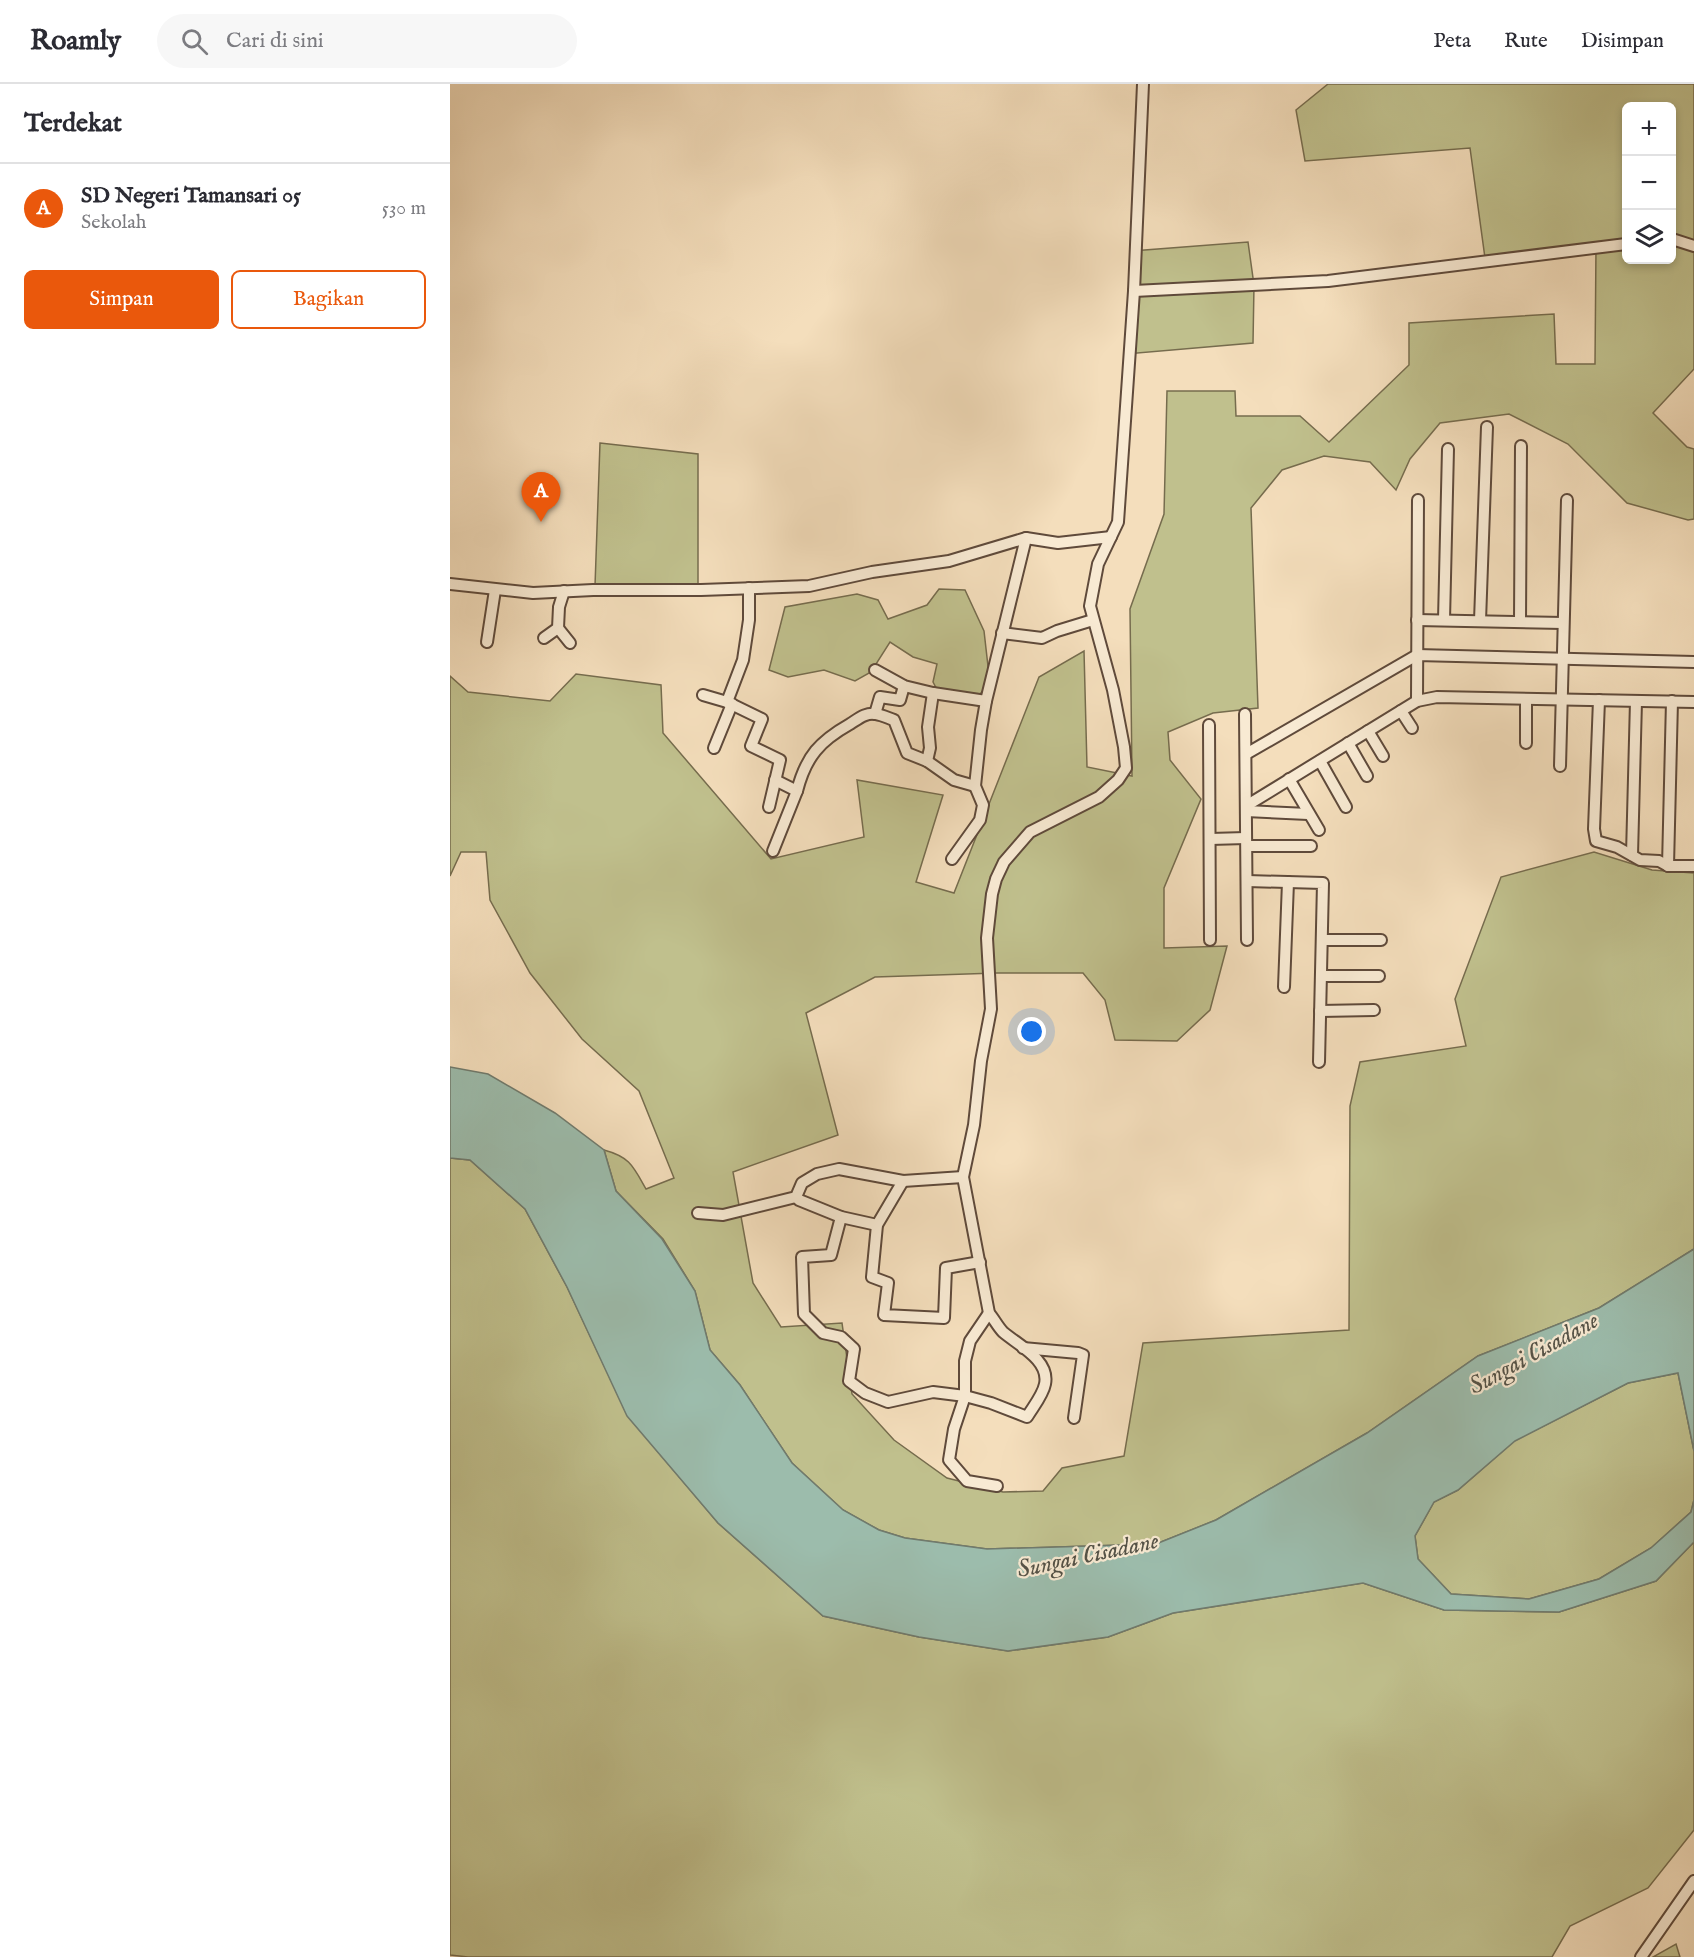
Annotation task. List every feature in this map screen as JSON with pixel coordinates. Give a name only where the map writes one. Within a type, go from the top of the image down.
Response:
[{"type":"street","points":[[841,1217],[831,1255],[802,1257],[804,1314],[823,1333],[841,1337],[854,1349],[849,1381],[865,1393],[888,1402],[933,1392],[965,1396],[1027,1417],[1045,1387],[1046,1379],[1041,1365],[1001,1330],[989,1313],[963,1177],[974,1125],[981,1061],[991,1009],[987,938],[996,879],[1004,862],[1030,832],[1099,797],[1118,780],[1126,768],[1113,690],[1090,606],[1098,564],[1118,522],[1134,291],[1143,84]]},
{"type":"street","points":[[1676,241],[1694,246]]},
{"type":"street","points":[[1134,291],[1328,281],[1622,244]]},
{"type":"street","points":[[1480,621],[1487,427]]},
{"type":"street","points":[[1520,622],[1521,446]]},
{"type":"street","points":[[1444,621],[1448,449]]},
{"type":"street","points":[[1417,701],[1418,500]]},
{"type":"street","points":[[1560,766],[1567,500]]},
{"type":"street","points":[[450,584],[533,593],[809,586],[872,572],[949,561],[1026,538],[1058,543],[1111,537]]},
{"type":"street","points":[[952,859],[980,820],[982,805],[975,786],[981,730],[1026,538]]},
{"type":"street","points":[[714,748],[743,660],[749,620],[749,588]]},
{"type":"street","points":[[487,642],[495,590]]},
{"type":"street","points":[[564,591],[559,607],[558,628],[570,643]]},
{"type":"street","points":[[1002,633],[1042,638],[1057,630],[1093,620]]},
{"type":"street","points":[[1417,620],[1563,622]]},
{"type":"street","points":[[544,639],[558,628]]},
{"type":"street","points":[[1246,754],[1417,656],[1694,662]]},
{"type":"street","points":[[875,670],[904,686],[986,701]]},
{"type":"street","points":[[875,714],[880,697],[900,700],[904,686]]},
{"type":"street","points":[[927,761],[930,748],[928,727],[933,693]]},
{"type":"street","points":[[703,694],[730,703],[762,719],[751,746],[780,760],[770,807]]},
{"type":"street","points":[[1246,808],[1288,779],[1417,701],[1437,697],[1694,702]]},
{"type":"street","points":[[1526,699],[1526,744]]},
{"type":"street","points":[[1599,700],[1594,836],[1596,841],[1617,847],[1640,860],[1659,861],[1668,866],[1694,866]]},
{"type":"street","points":[[1632,855],[1636,701]]},
{"type":"street","points":[[1668,866],[1672,701]]},
{"type":"street","points":[[1401,711],[1412,728]]},
{"type":"street","points":[[773,851],[797,791],[802,772],[816,750],[830,735],[865,715],[875,714],[894,720],[906,753],[927,761],[954,780],[975,786]]},
{"type":"street","points":[[1245,714],[1247,940]]},
{"type":"street","points":[[1209,725],[1210,940]]},
{"type":"street","points":[[1368,731],[1383,756]]},
{"type":"street","points":[[1348,743],[1367,776]]},
{"type":"street","points":[[1320,761],[1346,807]]},
{"type":"street","points":[[1288,779],[1319,830]]},
{"type":"street","points":[[775,780],[797,791]]},
{"type":"street","points":[[1246,808],[1308,814]]},
{"type":"street","points":[[1210,839],[1311,846]]},
{"type":"street","points":[[1247,881],[1323,883],[1319,1062]]},
{"type":"street","points":[[1284,987],[1288,882]]},
{"type":"street","points":[[1322,940],[1381,940]]},
{"type":"street","points":[[1321,976],[1378,975]]},
{"type":"street","points":[[1320,1011],[1374,1010]]},
{"type":"street","points":[[796,1197],[802,1183],[817,1174],[839,1169],[903,1181],[963,1177]]},
{"type":"street","points":[[903,1181],[877,1226],[872,1277],[888,1283],[884,1315],[944,1318],[946,1268],[980,1262]]},
{"type":"street","points":[[698,1213],[723,1215],[796,1197]]},
{"type":"street","points":[[796,1197],[798,1200],[841,1217],[877,1226]]},
{"type":"street","points":[[989,1313],[970,1341],[965,1361],[965,1396],[954,1429],[949,1460],[967,1480],[998,1486]]},
{"type":"street","points":[[1023,1348],[1083,1355],[1074,1418]]},
{"type":"street","points":[[1641,1957],[1660,1928],[1690,1894],[1694,1881]]},
{"type":"green space","points":[[1328,84],[1694,84],[1694,369],[1653,413],[1687,447],[1694,449],[1694,519],[1688,520],[1627,503],[1568,444],[1509,414],[1440,423],[1410,459],[1396,490],[1370,462],[1324,456],[1282,470],[1251,508],[1258,708],[1213,713],[1168,732],[1170,760],[1201,799],[1164,888],[1164,948],[1227,946],[1210,1010],[1177,1041],[1115,1040],[1105,1000],[1083,973],[997,973],[875,977],[806,1013],[838,1135],[733,1172],[753,1283],[781,1327],[842,1323],[852,1394],[894,1440],[947,1478],[1003,1492],[1043,1491],[1062,1468],[1124,1456],[1143,1343],[1349,1330],[1350,1106],[1360,1062],[1466,1046],[1455,999],[1501,877],[1594,852],[1652,870],[1694,873],[1694,1249],[1599,1308],[1478,1356],[1367,1433],[1216,1520],[1156,1544],[987,1549],[905,1538],[879,1530],[843,1510],[792,1463],[740,1385],[710,1350],[695,1291],[663,1239],[616,1191],[604,1150],[625,1159],[638,1174],[646,1189],[674,1178],[639,1091],[582,1039],[530,973],[490,900],[486,852],[461,852],[450,876],[450,676],[468,692],[550,701],[576,674],[661,685],[663,733],[771,859],[864,837],[857,780],[943,795],[916,882],[954,893],[1039,677],[1084,651],[1087,767],[1132,776],[1130,609],[1164,514],[1167,391],[1235,391],[1236,416],[1300,416],[1329,442],[1409,365],[1409,323],[1554,314],[1556,364],[1595,364],[1596,247],[1485,258],[1470,148],[1305,161],[1296,110]]},
{"type":"green space","points":[[1248,242],[1254,285],[1253,343],[1126,354],[1132,251]]},
{"type":"green space","points":[[600,443],[698,454],[698,591],[595,586]]},
{"type":"green space","points":[[939,589],[965,590],[984,631],[990,684],[973,701],[941,697],[933,682],[937,664],[913,657],[890,642],[871,672],[855,681],[824,670],[788,677],[769,670],[785,607],[857,594],[878,600],[888,619],[927,605]]},
{"type":"green space","points":[[450,1158],[470,1160],[525,1209],[567,1287],[628,1416],[718,1523],[823,1616],[919,1637],[1008,1651],[1108,1637],[1173,1613],[1363,1583],[1444,1610],[1559,1612],[1656,1581],[1694,1542],[1694,1830],[1648,1888],[1570,1926],[1552,1957],[468,1957],[450,1955]]},
{"type":"green space","points":[[1678,1373],[1694,1451],[1694,1500],[1691,1512],[1651,1548],[1599,1579],[1529,1599],[1451,1594],[1418,1559],[1415,1536],[1434,1502],[1458,1490],[1514,1441],[1628,1383]]},
{"type":"green space","points":[[1676,1944],[1680,1957],[1653,1957]]},
{"type":"water","name":"Sungai Cisadane","points":[[450,1067],[488,1074],[555,1113],[604,1150],[616,1191],[662,1239],[695,1291],[710,1350],[740,1385],[792,1463],[843,1510],[879,1530],[905,1538],[987,1549],[1156,1544],[1216,1520],[1367,1433],[1478,1356],[1599,1308],[1694,1249],[1694,1451],[1678,1373],[1628,1383],[1515,1441],[1458,1490],[1434,1502],[1415,1536],[1418,1559],[1451,1594],[1529,1599],[1599,1579],[1651,1548],[1691,1512],[1694,1500],[1694,1542],[1656,1581],[1559,1612],[1444,1610],[1363,1583],[1173,1613],[1108,1637],[1008,1651],[919,1637],[823,1616],[718,1523],[627,1416],[567,1287],[525,1209],[470,1160],[450,1158]]},
{"type":"place","name":"SD Negeri Tamansari 05","points":[[541,522]]}]
